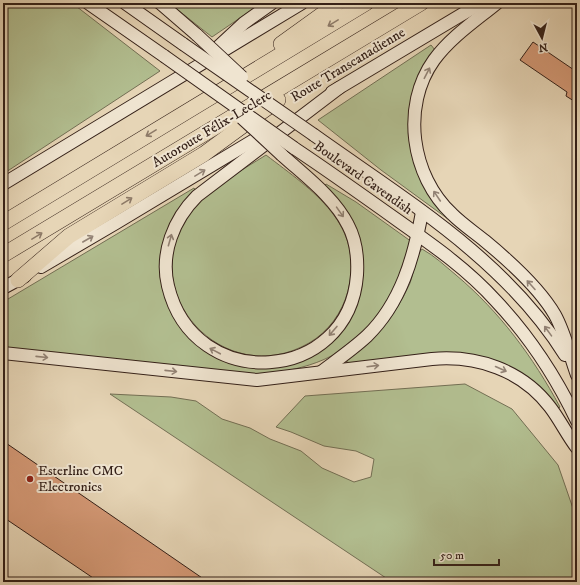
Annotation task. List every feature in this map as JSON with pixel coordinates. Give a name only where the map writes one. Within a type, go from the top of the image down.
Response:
[{"type":"highway","points":[[184,113],[338,3]]},
{"type":"highway","name":"Autoroute Félix-Leclerc","points":[[3,223],[366,3]]},
{"type":"highway","name":"Autoroute Félix-Leclerc","points":[[3,255],[421,3]]},
{"type":"highway","points":[[18,280],[70,236],[204,154],[356,42]]},
{"type":"main road","name":"Boulevard Cavendish","points":[[88,3],[418,234],[463,270],[507,312],[544,362],[577,421]]},
{"type":"main road","name":"Boulevard Cavendish","points":[[125,3],[314,135],[468,246],[512,288],[545,326],[577,375]]},
{"type":"main road","points":[[160,3],[197,35],[272,106]]},
{"type":"main road","points":[[199,65],[244,23],[272,3]]},
{"type":"main road","points":[[3,184],[302,3]]},
{"type":"main road","name":"Route Transcanadienne","points":[[3,288],[123,220],[481,3]]},
{"type":"main road","points":[[496,3],[446,45],[425,75],[414,116],[417,154],[429,185],[442,204],[457,220],[503,256],[536,291],[555,316],[577,375]]},
{"type":"main road","points":[[204,84],[282,155],[328,198],[343,215],[352,234],[355,246],[357,259],[357,282],[354,294],[345,315],[330,335],[311,350],[290,360],[268,363],[246,362],[226,357],[206,346],[189,330],[176,312],[169,294],[166,258],[172,233],[183,212],[197,196],[339,88]]},
{"type":"main road","points":[[320,372],[364,339],[386,313],[397,295],[418,234],[422,212]]},
{"type":"main road","points":[[3,353],[257,380],[440,358],[464,359],[490,365],[515,376],[540,395],[555,414],[577,448]]},
{"type":"green space","points":[[3,3],[72,3],[160,71],[3,174],[3,92],[5,58]]},
{"type":"green space","points":[[169,3],[262,3],[212,37]]},
{"type":"green space","points":[[431,45],[435,50],[409,122],[448,219],[381,170],[318,120]]},
{"type":"green space","points":[[266,155],[301,182],[331,211],[342,228],[349,247],[351,267],[348,291],[342,307],[328,328],[309,343],[277,355],[246,354],[219,344],[196,326],[180,302],[172,274],[175,243],[190,213],[197,204],[215,188]]},
{"type":"green space","points":[[326,184],[356,202],[412,242],[390,299],[365,331],[352,343],[338,352],[309,365],[276,373],[258,375],[3,348],[3,302],[194,188],[196,191],[178,211],[165,295],[176,320],[187,334],[208,352],[232,363],[249,367],[267,367],[297,362],[351,316],[360,292],[362,265],[324,186]]},
{"type":"green space","points":[[422,249],[440,261],[472,289],[501,320],[539,370],[560,407],[558,409],[489,359],[347,364],[347,360],[367,344],[384,326],[398,306],[410,283],[416,260]]},
{"type":"green space","points":[[465,384],[512,409],[558,465],[577,520],[577,582],[392,582],[110,394],[171,397],[196,401],[222,419],[250,428],[270,439],[301,451],[322,468],[354,482],[371,477],[374,459],[356,451],[324,446],[276,427],[305,396]]},
{"type":"building","points":[[533,42],[577,72],[577,103],[566,96],[567,92],[520,60]]},
{"type":"building","name":"Esterline CMC Electronics","points":[[3,441],[208,582],[99,582],[3,517]]},
{"type":"place","name":"Esterline CMC Electronics","points":[[30,479]]}]
